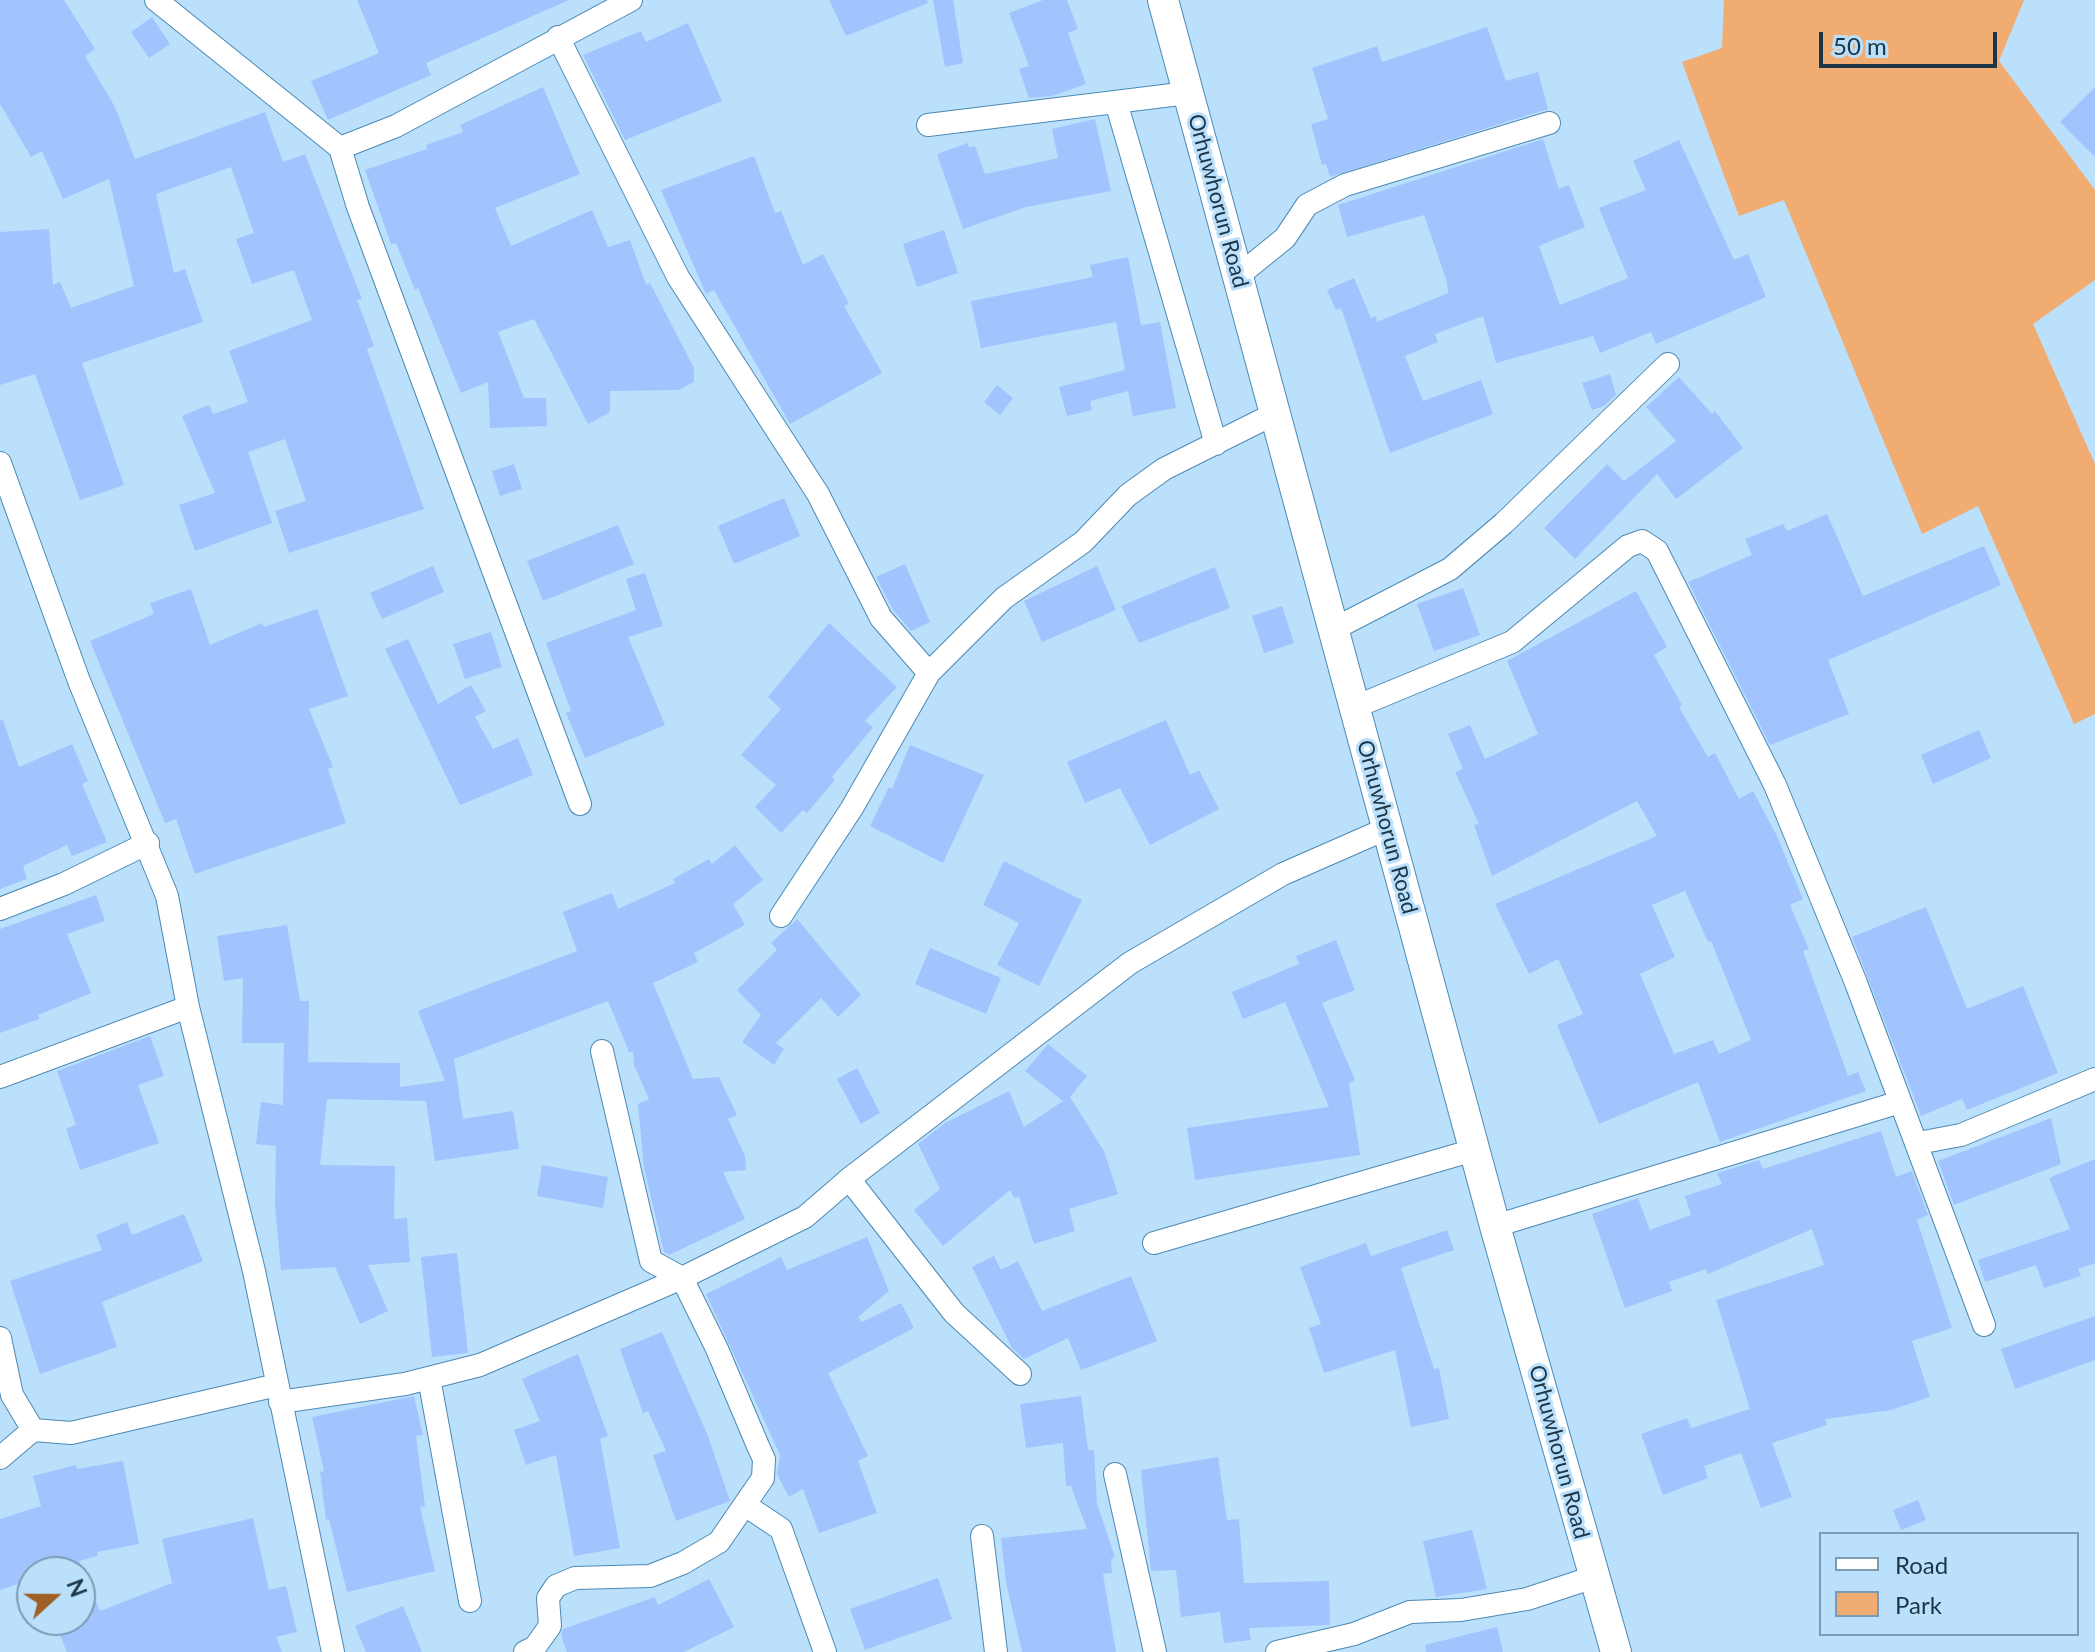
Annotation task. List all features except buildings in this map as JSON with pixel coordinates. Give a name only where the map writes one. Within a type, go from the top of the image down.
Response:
[{"type":"street","points":[[156,0],[340,148],[358,207],[580,804]]},
{"type":"street","points":[[340,148],[396,126],[631,0]]},
{"type":"street","name":"Orhuwhorun Road","points":[[1163,0],[1474,1150],[1616,1652]]},
{"type":"street","points":[[558,37],[678,277],[818,494],[881,618],[929,673]]},
{"type":"street","points":[[928,125],[1188,93]]},
{"type":"street","points":[[1116,102],[1216,444]]},
{"type":"street","points":[[1238,276],[1285,238],[1307,205],[1345,185],[1549,123]]},
{"type":"street","points":[[1334,629],[1450,569],[1504,523],[1668,364]]},
{"type":"street","points":[[781,916],[852,808],[929,673],[1004,598],[1083,542],[1128,495],[1164,469],[1276,413]]},
{"type":"street","points":[[0,463],[79,681],[148,843],[167,896],[188,1007],[254,1271],[333,1652]]},
{"type":"street","points":[[1355,707],[1512,642],[1628,546],[1642,541],[1657,551],[1775,785],[1918,1143],[1984,1325]]},
{"type":"street","points":[[0,1458],[33,1430],[71,1433],[278,1394],[429,1378],[480,1365],[682,1278],[805,1217],[849,1179],[1130,963],[1283,874],[1388,828]]},
{"type":"street","points":[[0,909],[64,884],[148,843]]},
{"type":"street","points":[[0,1077],[188,1007]]},
{"type":"street","points":[[525,1652],[535,1647],[550,1626],[548,1598],[556,1586],[575,1578],[650,1576],[683,1563],[719,1542],[763,1478],[764,1459],[717,1349],[682,1278],[651,1261],[602,1051]]},
{"type":"street","points":[[1918,1143],[1961,1135],[2095,1079]]},
{"type":"street","points":[[1495,1226],[1900,1102]]},
{"type":"street","points":[[1154,1243],[1474,1150]]},
{"type":"street","points":[[849,1179],[954,1313],[1020,1374]]},
{"type":"street","points":[[0,1338],[12,1395],[33,1430]]},
{"type":"street","points":[[429,1378],[470,1601]]},
{"type":"street","points":[[1115,1474],[1155,1652]]},
{"type":"street","points":[[745,1505],[781,1529],[825,1652]]},
{"type":"street","points":[[982,1536],[996,1652]]},
{"type":"street","points":[[1277,1652],[1354,1634],[1410,1612],[1461,1610],[1527,1599],[1594,1577]]},
{"type":"green space","points":[[1724,0],[2024,0],[1999,61],[2095,190],[2095,280],[2033,324],[2095,464],[2095,714],[2074,724],[1978,506],[1922,534],[1784,200],[1739,216],[1682,62],[1722,48]]}]
